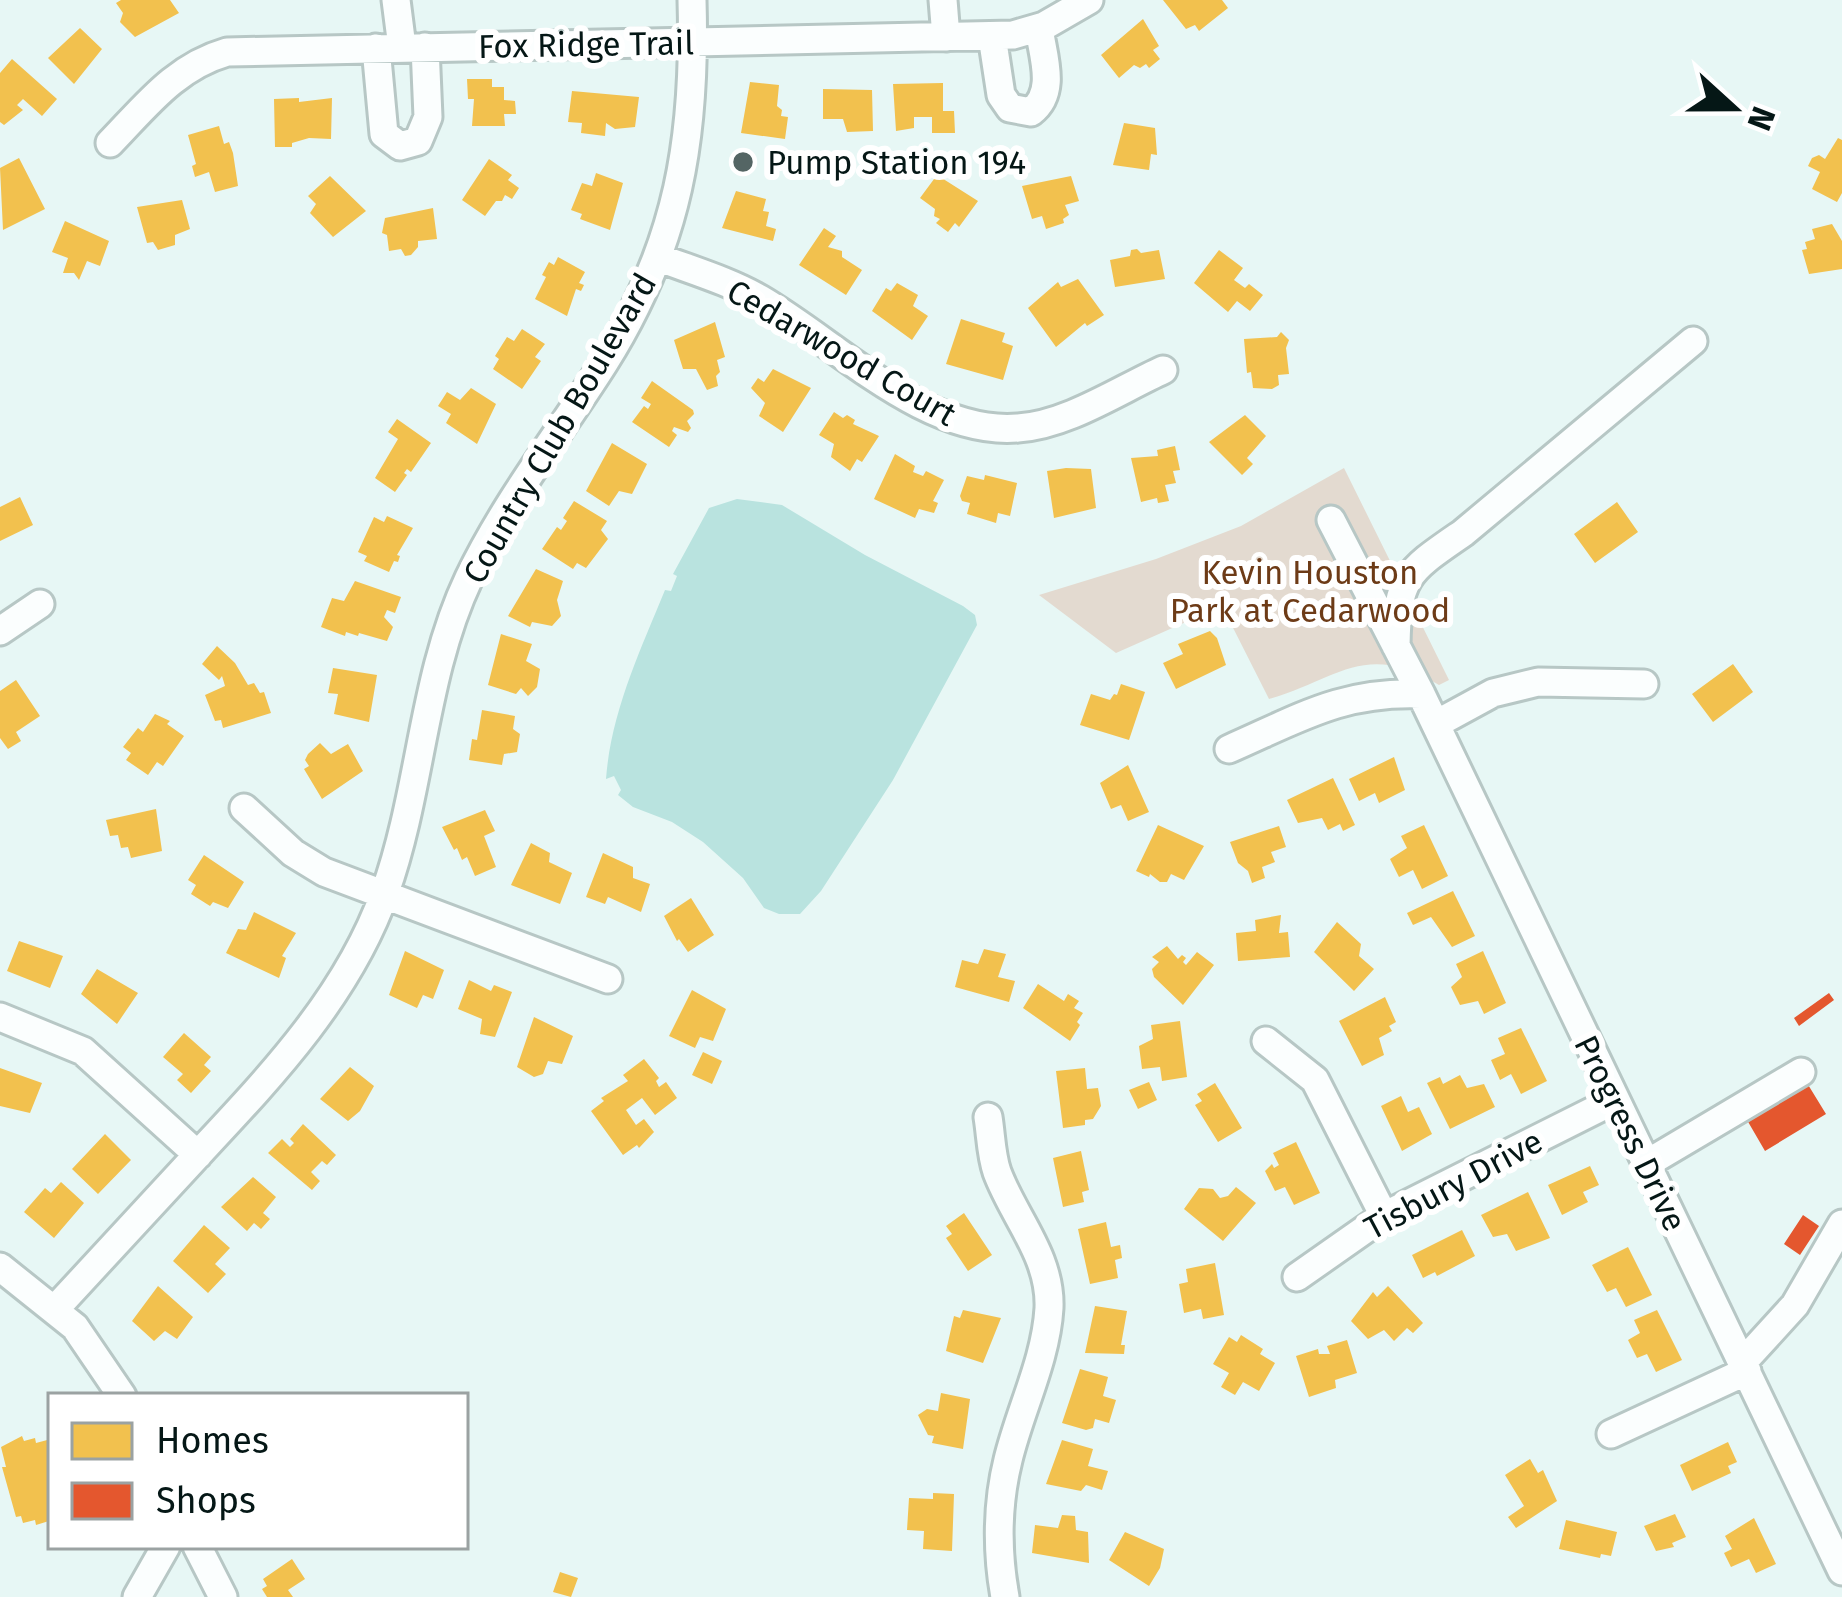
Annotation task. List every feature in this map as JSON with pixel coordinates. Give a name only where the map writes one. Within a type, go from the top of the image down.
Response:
[{"type":"street","points":[[396,0],[401,47]]},
{"type":"street","name":"Country Club Boulevard","points":[[56,1308],[272,1075],[346,970],[384,894],[435,673],[467,581],[510,505],[613,347],[657,257],[674,208],[691,128],[692,0]]},
{"type":"street","points":[[943,0],[946,38]]},
{"type":"street","name":"Fox Ridge Trail","points":[[110,143],[178,73],[201,59],[227,52],[946,38],[1039,28],[1089,0]]},
{"type":"street","points":[[992,35],[1001,95],[1010,107],[1030,112],[1047,90],[1039,28]]},
{"type":"street","name":"Cedarwood Court","points":[[657,257],[756,296],[930,410],[966,424],[994,429],[1041,424],[1163,370]]},
{"type":"street","points":[[1396,650],[1396,604],[1406,578],[1694,341]]},
{"type":"street","name":"Progress Drive","points":[[1331,520],[1436,724],[1842,1571]]},
{"type":"street","points":[[0,631],[40,604]]},
{"type":"street","points":[[1436,724],[1493,693],[1538,682],[1644,684]]},
{"type":"street","points":[[1229,749],[1346,698],[1383,692],[1421,694]]},
{"type":"street","points":[[244,808],[307,863],[608,979]]},
{"type":"street","points":[[0,1017],[83,1051],[198,1155]]},
{"type":"street","points":[[1266,1041],[1315,1080],[1384,1216]]},
{"type":"street","points":[[1646,1164],[1801,1072]]},
{"type":"street","name":"Tisbury Drive","points":[[1297,1277],[1384,1216],[1615,1100]]},
{"type":"street","points":[[988,1118],[997,1171],[1029,1232],[1047,1282],[1048,1309],[1028,1399],[1007,1461],[1000,1515],[1005,1597]]},
{"type":"street","points":[[1611,1434],[1745,1367],[1795,1305],[1842,1224]]},
{"type":"street","points":[[0,1267],[56,1308],[88,1342],[120,1393]]},
{"type":"street","points":[[137,1597],[164,1549]]},
{"type":"street","points":[[198,1549],[224,1597]]},
{"type":"green space","name":"Kevin Houston Park at Cedarwood","points":[[1344,468],[1449,680],[1439,685],[1391,665],[1371,664],[1269,699],[1222,606],[1116,653],[1039,595],[1156,559],[1241,526]]},
{"type":"water","points":[[737,499],[782,505],[963,606],[975,615],[977,625],[893,780],[821,891],[800,914],[764,908],[743,878],[703,842],[672,822],[633,807],[618,795],[621,790],[614,776],[606,779],[620,706],[665,590],[671,591],[677,576],[673,574],[709,508]]},
{"type":"building: Homes","points":[[170,0],[179,13],[135,37],[120,22],[123,13],[116,3]]},
{"type":"building: Homes","points":[[1163,0],[1222,0],[1228,8],[1199,31],[1195,25],[1186,29]]},
{"type":"building: Homes","points":[[1143,19],[1159,46],[1153,50],[1160,59],[1149,68],[1134,65],[1119,78],[1101,55]]},
{"type":"building: Homes","points":[[80,28],[102,49],[74,84],[48,58]]},
{"type":"building: Homes","points":[[12,59],[57,99],[42,116],[23,99],[17,105],[23,110],[4,125],[0,122],[0,73]]},
{"type":"building: Homes","points":[[467,79],[492,79],[492,87],[504,87],[504,100],[515,101],[516,114],[504,114],[505,126],[472,126],[474,99],[468,99]]},
{"type":"building: Homes","points":[[750,82],[779,85],[777,106],[781,116],[788,117],[785,139],[741,133]]},
{"type":"building: Homes","points":[[943,83],[943,111],[954,111],[955,133],[932,133],[932,117],[914,117],[914,128],[896,131],[893,84]]},
{"type":"building: Homes","points":[[823,89],[872,90],[873,131],[847,132],[843,119],[823,119]]},
{"type":"building: Homes","points":[[572,91],[639,97],[635,127],[615,129],[606,123],[605,136],[581,133],[582,123],[568,122]]},
{"type":"building: Homes","points":[[299,98],[299,102],[332,98],[331,139],[309,138],[292,147],[275,147],[274,99]]},
{"type":"building: Homes","points":[[1124,123],[1155,128],[1157,155],[1151,154],[1149,170],[1113,165]]},
{"type":"building: Homes","points":[[219,126],[224,144],[229,142],[233,153],[238,186],[215,192],[209,172],[195,177],[188,135]]},
{"type":"building: Homes","points":[[1838,138],[1842,140],[1842,193],[1837,202],[1812,189],[1820,172],[1808,166],[1819,155],[1825,159]]},
{"type":"building: Homes","points":[[19,158],[45,209],[3,230],[0,168]]},
{"type":"building: Homes","points":[[489,159],[512,175],[508,180],[519,188],[512,199],[505,195],[496,201],[485,216],[462,200]]},
{"type":"building: Homes","points":[[596,173],[623,183],[610,230],[580,219],[582,214],[571,210],[582,183],[592,186]]},
{"type":"building: Homes","points":[[937,175],[978,201],[959,227],[955,223],[948,232],[936,223],[940,219],[934,216],[935,209],[920,198]]},
{"type":"building: Homes","points":[[330,176],[366,211],[333,237],[310,213],[316,204],[308,196]]},
{"type":"building: Homes","points":[[1071,176],[1079,201],[1065,205],[1069,215],[1064,223],[1046,229],[1042,216],[1032,219],[1022,186]]},
{"type":"building: Homes","points":[[736,191],[766,199],[766,226],[776,229],[773,241],[722,228]]},
{"type":"building: Homes","points":[[182,200],[190,229],[175,235],[175,245],[158,250],[153,242],[147,243],[137,207]]},
{"type":"building: Homes","points":[[433,208],[437,239],[418,241],[411,255],[405,256],[401,249],[389,251],[387,235],[382,233],[385,218]]},
{"type":"building: Homes","points":[[65,221],[109,241],[100,266],[87,261],[79,280],[74,273],[63,273],[68,258],[52,252]]},
{"type":"building: Homes","points":[[1832,224],[1842,241],[1842,269],[1809,274],[1802,250],[1807,249],[1805,242],[1815,239],[1812,229]]},
{"type":"building: Homes","points":[[824,228],[836,236],[828,247],[842,251],[842,257],[862,270],[846,295],[799,265]]},
{"type":"building: Homes","points":[[1137,249],[1141,253],[1159,250],[1165,279],[1115,287],[1110,260],[1130,256]]},
{"type":"building: Homes","points":[[1219,250],[1243,268],[1234,280],[1263,295],[1250,311],[1237,301],[1228,312],[1194,283]]},
{"type":"building: Homes","points":[[558,257],[585,272],[579,283],[584,285],[581,291],[576,289],[567,316],[535,299],[549,262],[554,265]]},
{"type":"building: Homes","points":[[1078,279],[1104,315],[1085,323],[1056,347],[1028,308],[1058,282],[1061,287]]},
{"type":"building: Homes","points":[[897,283],[918,295],[913,306],[928,316],[912,340],[872,311],[886,288],[891,291]]},
{"type":"building: Homes","points":[[961,319],[1005,333],[1002,342],[1013,346],[1003,380],[946,364]]},
{"type":"building: Homes","points":[[715,322],[725,357],[717,360],[718,386],[707,390],[696,369],[683,369],[674,340]]},
{"type":"building: Homes","points":[[522,329],[545,344],[535,357],[541,361],[522,389],[493,369],[507,337],[514,341]]},
{"type":"building: Homes","points":[[1281,332],[1289,340],[1289,374],[1278,375],[1279,385],[1272,389],[1253,388],[1244,339],[1277,337]]},
{"type":"building: Homes","points":[[773,369],[811,388],[783,432],[759,416],[765,403],[751,388],[758,378],[764,382]]},
{"type":"building: Homes","points":[[652,381],[693,410],[687,421],[691,428],[688,432],[674,427],[677,435],[669,447],[632,422],[651,404],[641,398]]},
{"type":"building: Homes","points":[[471,388],[496,404],[477,444],[446,423],[451,414],[438,406],[447,392],[460,400]]},
{"type":"building: Homes","points":[[834,412],[879,436],[850,471],[831,457],[834,444],[819,435]]},
{"type":"building: Homes","points":[[1245,415],[1266,436],[1247,458],[1253,464],[1242,475],[1209,442]]},
{"type":"building: Homes","points":[[397,419],[431,443],[411,472],[404,473],[395,492],[375,478],[398,439],[388,432]]},
{"type":"building: Homes","points":[[612,443],[647,464],[632,494],[619,491],[609,506],[586,491]]},
{"type":"building: Homes","points":[[1175,446],[1180,470],[1173,471],[1176,483],[1165,485],[1169,501],[1141,502],[1131,458],[1158,456],[1157,450]]},
{"type":"building: Homes","points":[[895,454],[915,466],[913,472],[923,476],[926,471],[944,480],[933,501],[938,503],[934,513],[919,509],[915,518],[874,499]]},
{"type":"building: Homes","points":[[1091,469],[1096,508],[1054,518],[1047,471]]},
{"type":"building: Homes","points":[[985,475],[1017,483],[1010,516],[998,513],[996,523],[967,514],[970,503],[960,496],[967,476],[984,480]]},
{"type":"building: Homes","points":[[20,497],[33,525],[0,541],[0,507]]},
{"type":"building: Homes","points":[[574,501],[607,521],[601,530],[608,539],[586,568],[577,563],[573,569],[542,549],[567,521],[563,518]]},
{"type":"building: Homes","points":[[1617,502],[1638,532],[1595,563],[1574,534]]},
{"type":"building: Homes","points":[[387,516],[413,528],[389,572],[364,561],[367,556],[358,552],[374,517],[384,522]]},
{"type":"building: Homes","points":[[536,569],[563,581],[557,600],[561,616],[552,626],[532,622],[530,627],[508,616]]},
{"type":"building: Homes","points":[[355,581],[401,597],[395,613],[387,610],[384,617],[393,627],[387,641],[359,633],[346,632],[345,636],[321,627],[332,598],[344,601]]},
{"type":"building: Homes","points":[[1210,631],[1226,665],[1176,689],[1163,663],[1183,654],[1178,644]]},
{"type":"building: Homes","points":[[501,634],[532,644],[526,661],[540,669],[537,687],[528,696],[521,688],[516,694],[488,685]]},
{"type":"building: Homes","points":[[217,646],[248,685],[254,683],[264,692],[271,713],[223,728],[221,720],[215,721],[205,695],[225,686],[222,676],[219,680],[202,664]]},
{"type":"building: Homes","points":[[1733,664],[1753,692],[1713,722],[1692,694]]},
{"type":"building: Homes","points":[[333,668],[377,675],[369,722],[334,714],[338,694],[328,693]]},
{"type":"building: Homes","points":[[16,680],[40,716],[16,732],[21,741],[8,749],[0,738],[0,691]]},
{"type":"building: Homes","points":[[1121,684],[1145,692],[1129,740],[1080,725],[1091,694],[1110,700]]},
{"type":"building: Homes","points":[[482,710],[515,716],[513,729],[520,734],[517,752],[504,754],[502,765],[469,760]]},
{"type":"building: Homes","points":[[155,714],[184,736],[163,766],[157,762],[148,775],[126,760],[131,753],[123,747],[138,728],[143,732]]},
{"type":"building: Homes","points":[[320,743],[331,754],[348,744],[363,771],[322,799],[304,769],[309,766],[308,754]]},
{"type":"building: Homes","points":[[1394,757],[1405,790],[1379,803],[1375,793],[1359,801],[1349,779]]},
{"type":"building: Homes","points":[[1128,765],[1149,812],[1128,821],[1121,805],[1111,809],[1100,783]]},
{"type":"building: Homes","points":[[1333,778],[1355,825],[1343,831],[1340,824],[1328,830],[1322,818],[1298,823],[1287,800]]},
{"type":"building: Homes","points":[[156,809],[162,851],[131,858],[128,847],[121,848],[118,835],[110,836],[106,820]]},
{"type":"building: Homes","points":[[485,810],[495,831],[484,836],[496,867],[475,876],[467,857],[462,860],[442,827]]},
{"type":"building: Homes","points":[[1158,825],[1204,846],[1184,880],[1171,874],[1167,882],[1160,882],[1136,871]]},
{"type":"building: Homes","points":[[1424,825],[1448,876],[1422,889],[1413,870],[1399,877],[1390,859],[1407,848],[1401,836]]},
{"type":"building: Homes","points":[[1279,826],[1286,847],[1271,852],[1275,862],[1262,867],[1265,878],[1252,883],[1230,842]]},
{"type":"building: Homes","points":[[531,843],[550,853],[549,862],[572,873],[560,904],[511,885]]},
{"type":"building: Homes","points":[[603,853],[633,867],[633,878],[650,884],[641,912],[608,897],[605,904],[586,897]]},
{"type":"building: Homes","points":[[204,855],[244,882],[228,908],[213,902],[210,906],[191,894],[196,885],[188,880]]},
{"type":"building: Homes","points":[[1453,891],[1475,936],[1452,947],[1431,917],[1413,925],[1407,913]]},
{"type":"building: Homes","points":[[691,898],[714,935],[688,952],[664,916]]},
{"type":"building: Homes","points":[[254,912],[296,933],[282,956],[286,958],[279,978],[226,953],[238,929],[246,930]]},
{"type":"building: Homes","points":[[1281,915],[1279,933],[1288,932],[1290,957],[1238,961],[1236,933],[1256,931],[1255,920]]},
{"type":"building: Homes","points":[[1337,922],[1361,944],[1359,956],[1374,969],[1354,991],[1314,952]]},
{"type":"building: Homes","points":[[19,941],[63,956],[50,988],[7,971]]},
{"type":"building: Homes","points":[[1167,946],[1178,959],[1186,958],[1186,965],[1197,952],[1214,965],[1183,1005],[1154,977],[1152,969],[1159,962],[1152,957]]},
{"type":"building: Homes","points":[[984,949],[1006,954],[998,977],[1015,981],[1009,1002],[955,987],[962,960],[978,964]]},
{"type":"building: Homes","points":[[405,951],[444,970],[433,999],[423,995],[417,1008],[389,995]]},
{"type":"building: Homes","points":[[1483,951],[1506,1003],[1484,1014],[1478,1001],[1460,1005],[1451,987],[1462,977],[1456,964]]},
{"type":"building: Homes","points":[[97,969],[138,993],[117,1024],[81,994]]},
{"type":"building: Homes","points":[[469,980],[491,991],[494,985],[512,992],[495,1037],[480,1034],[482,1019],[458,1009]]},
{"type":"building: Homes","points":[[1038,984],[1064,1001],[1068,994],[1079,1001],[1074,1008],[1083,1013],[1070,1041],[1023,1008]]},
{"type":"building: Homes","points":[[692,990],[726,1009],[713,1041],[700,1037],[695,1048],[669,1036]]},
{"type":"building: Homes","points":[[1385,997],[1396,1022],[1389,1026],[1392,1031],[1379,1038],[1384,1055],[1362,1066],[1339,1021]]},
{"type":"building: Homes","points":[[534,1017],[573,1036],[562,1064],[548,1061],[543,1074],[534,1077],[517,1067]]},
{"type":"building: Homes","points":[[1180,1021],[1187,1077],[1162,1081],[1160,1067],[1142,1069],[1139,1046],[1153,1039],[1151,1025]]},
{"type":"building: Homes","points":[[1521,1028],[1547,1081],[1521,1094],[1511,1074],[1500,1080],[1491,1060],[1505,1054],[1498,1038]]},
{"type":"building: Homes","points":[[184,1033],[211,1057],[204,1065],[211,1071],[191,1093],[177,1080],[183,1074],[163,1057]]},
{"type":"building: Homes","points":[[703,1052],[722,1061],[712,1084],[692,1075]]},
{"type":"building: Homes","points":[[644,1059],[659,1078],[659,1087],[666,1082],[677,1098],[655,1115],[642,1098],[626,1110],[636,1125],[644,1119],[654,1132],[639,1148],[623,1155],[591,1111],[604,1101],[601,1098],[628,1081],[623,1075]]},
{"type":"building: Homes","points":[[350,1067],[374,1086],[360,1111],[348,1121],[320,1099]]},
{"type":"building: Homes","points":[[0,1068],[42,1083],[30,1113],[0,1106]]},
{"type":"building: Homes","points":[[1085,1068],[1087,1089],[1098,1088],[1101,1106],[1085,1125],[1063,1128],[1056,1071]]},
{"type":"building: Homes","points":[[1460,1075],[1467,1088],[1484,1084],[1495,1107],[1450,1129],[1427,1083],[1440,1077],[1443,1084]]},
{"type":"building: Homes","points":[[1149,1082],[1157,1100],[1138,1109],[1129,1090]]},
{"type":"building: Homes","points":[[1215,1083],[1242,1128],[1218,1142],[1195,1105],[1202,1101],[1197,1094]]},
{"type":"building: Homes","points":[[1401,1096],[1408,1112],[1419,1107],[1432,1134],[1402,1151],[1381,1106]]},
{"type":"building: Homes","points":[[303,1124],[336,1155],[311,1172],[320,1181],[312,1190],[268,1153],[282,1139],[290,1147],[294,1143],[290,1139]]},
{"type":"building: Homes","points":[[105,1134],[131,1160],[98,1194],[72,1169]]},
{"type":"building: Homes","points":[[1296,1142],[1320,1193],[1294,1205],[1285,1187],[1275,1191],[1265,1171],[1272,1164],[1274,1168],[1279,1165],[1273,1153]]},
{"type":"building: Homes","points":[[1081,1151],[1089,1190],[1082,1192],[1084,1202],[1063,1207],[1053,1158]]},
{"type":"building: Homes","points":[[1590,1166],[1599,1185],[1583,1192],[1588,1202],[1562,1215],[1548,1185]]},
{"type":"building: Homes","points":[[253,1177],[276,1197],[263,1213],[270,1219],[261,1229],[254,1223],[247,1231],[221,1207]]},
{"type":"building: Homes","points":[[61,1182],[84,1203],[54,1238],[24,1212],[45,1188],[51,1193]]},
{"type":"building: Homes","points":[[1236,1187],[1256,1203],[1223,1241],[1184,1209],[1199,1188],[1213,1189],[1220,1198]]},
{"type":"building: Homes","points":[[1528,1192],[1550,1238],[1516,1251],[1507,1234],[1493,1237],[1481,1215]]},
{"type":"building: Homes","points":[[964,1213],[992,1255],[968,1271],[946,1238],[952,1234],[946,1226]]},
{"type":"building: Homes","points":[[1106,1222],[1111,1247],[1120,1245],[1122,1258],[1115,1260],[1118,1278],[1090,1284],[1078,1229]]},
{"type":"building: Homes","points":[[204,1225],[230,1248],[215,1264],[226,1274],[208,1293],[173,1261]]},
{"type":"building: Homes","points":[[1462,1230],[1475,1256],[1437,1276],[1435,1272],[1423,1278],[1412,1255]]},
{"type":"building: Homes","points":[[1628,1247],[1652,1295],[1626,1307],[1616,1288],[1607,1292],[1592,1265]]},
{"type":"building: Homes","points":[[1215,1263],[1224,1315],[1203,1319],[1201,1309],[1184,1313],[1179,1284],[1188,1282],[1186,1269]]},
{"type":"building: Homes","points":[[158,1286],[193,1317],[177,1339],[165,1331],[154,1341],[132,1321]]},
{"type":"building: Homes","points":[[1388,1286],[1423,1323],[1413,1333],[1407,1328],[1394,1341],[1384,1330],[1368,1339],[1351,1321],[1373,1292],[1377,1297]]},
{"type":"building: Homes","points":[[1095,1306],[1127,1311],[1121,1345],[1125,1345],[1124,1354],[1085,1353]]},
{"type":"building: Homes","points":[[963,1310],[1001,1318],[983,1363],[946,1351],[954,1316],[960,1318]]},
{"type":"building: Homes","points":[[1657,1310],[1682,1360],[1656,1372],[1647,1354],[1637,1358],[1628,1340],[1640,1333],[1634,1320]]},
{"type":"building: Homes","points":[[1241,1335],[1275,1363],[1259,1391],[1243,1382],[1235,1395],[1221,1387],[1229,1373],[1213,1364],[1229,1337],[1237,1342]]},
{"type":"building: Homes","points":[[1347,1340],[1357,1373],[1335,1380],[1336,1388],[1309,1397],[1296,1356],[1318,1349],[1319,1354],[1330,1354],[1327,1346]]},
{"type":"building: Homes","points":[[1080,1369],[1108,1377],[1103,1396],[1116,1400],[1109,1423],[1095,1419],[1093,1428],[1086,1430],[1062,1423]]},
{"type":"building: Homes","points":[[941,1393],[970,1399],[963,1449],[932,1443],[934,1436],[928,1435],[918,1415],[927,1409],[938,1411]]},
{"type":"building: Homes","points":[[22,1436],[24,1441],[35,1438],[36,1443],[48,1440],[48,1521],[36,1525],[35,1520],[23,1523],[21,1516],[16,1517],[1,1447]]},
{"type":"building: Homes","points":[[1062,1440],[1093,1449],[1088,1466],[1108,1471],[1102,1490],[1046,1484]]},
{"type":"building: Homes","points":[[1728,1442],[1737,1462],[1728,1466],[1731,1473],[1692,1491],[1680,1465]]},
{"type":"building: Homes","points":[[1530,1459],[1538,1473],[1543,1470],[1557,1501],[1516,1528],[1508,1517],[1524,1506],[1505,1475]]},
{"type":"building: Homes","points":[[933,1493],[954,1494],[952,1551],[923,1549],[924,1531],[907,1530],[909,1498],[933,1499]]},
{"type":"building: Homes","points":[[1675,1514],[1686,1537],[1672,1543],[1674,1547],[1656,1551],[1644,1526]]},
{"type":"building: Homes","points":[[1062,1515],[1075,1516],[1076,1530],[1088,1532],[1089,1563],[1032,1553],[1035,1525],[1058,1528]]},
{"type":"building: Homes","points":[[1754,1518],[1776,1564],[1756,1573],[1749,1559],[1731,1567],[1724,1553],[1732,1549],[1725,1536]]},
{"type":"building: Homes","points":[[1566,1520],[1617,1532],[1611,1556],[1559,1549]]},
{"type":"building: Homes","points":[[1125,1532],[1164,1549],[1149,1586],[1109,1560]]},
{"type":"building: Homes","points":[[292,1559],[305,1579],[288,1590],[293,1597],[267,1597],[263,1579]]},
{"type":"building: Homes","points":[[560,1572],[578,1578],[571,1597],[553,1592]]},
{"type":"building: Shops","points":[[1829,993],[1834,1000],[1799,1026],[1794,1018]]},
{"type":"building: Shops","points":[[1807,1083],[1826,1114],[1765,1151],[1747,1120]]},
{"type":"building: Shops","points":[[1803,1215],[1819,1226],[1800,1255],[1784,1244]]},
{"type":"place","name":"Pump Station 194","points":[[743,162]]}]
